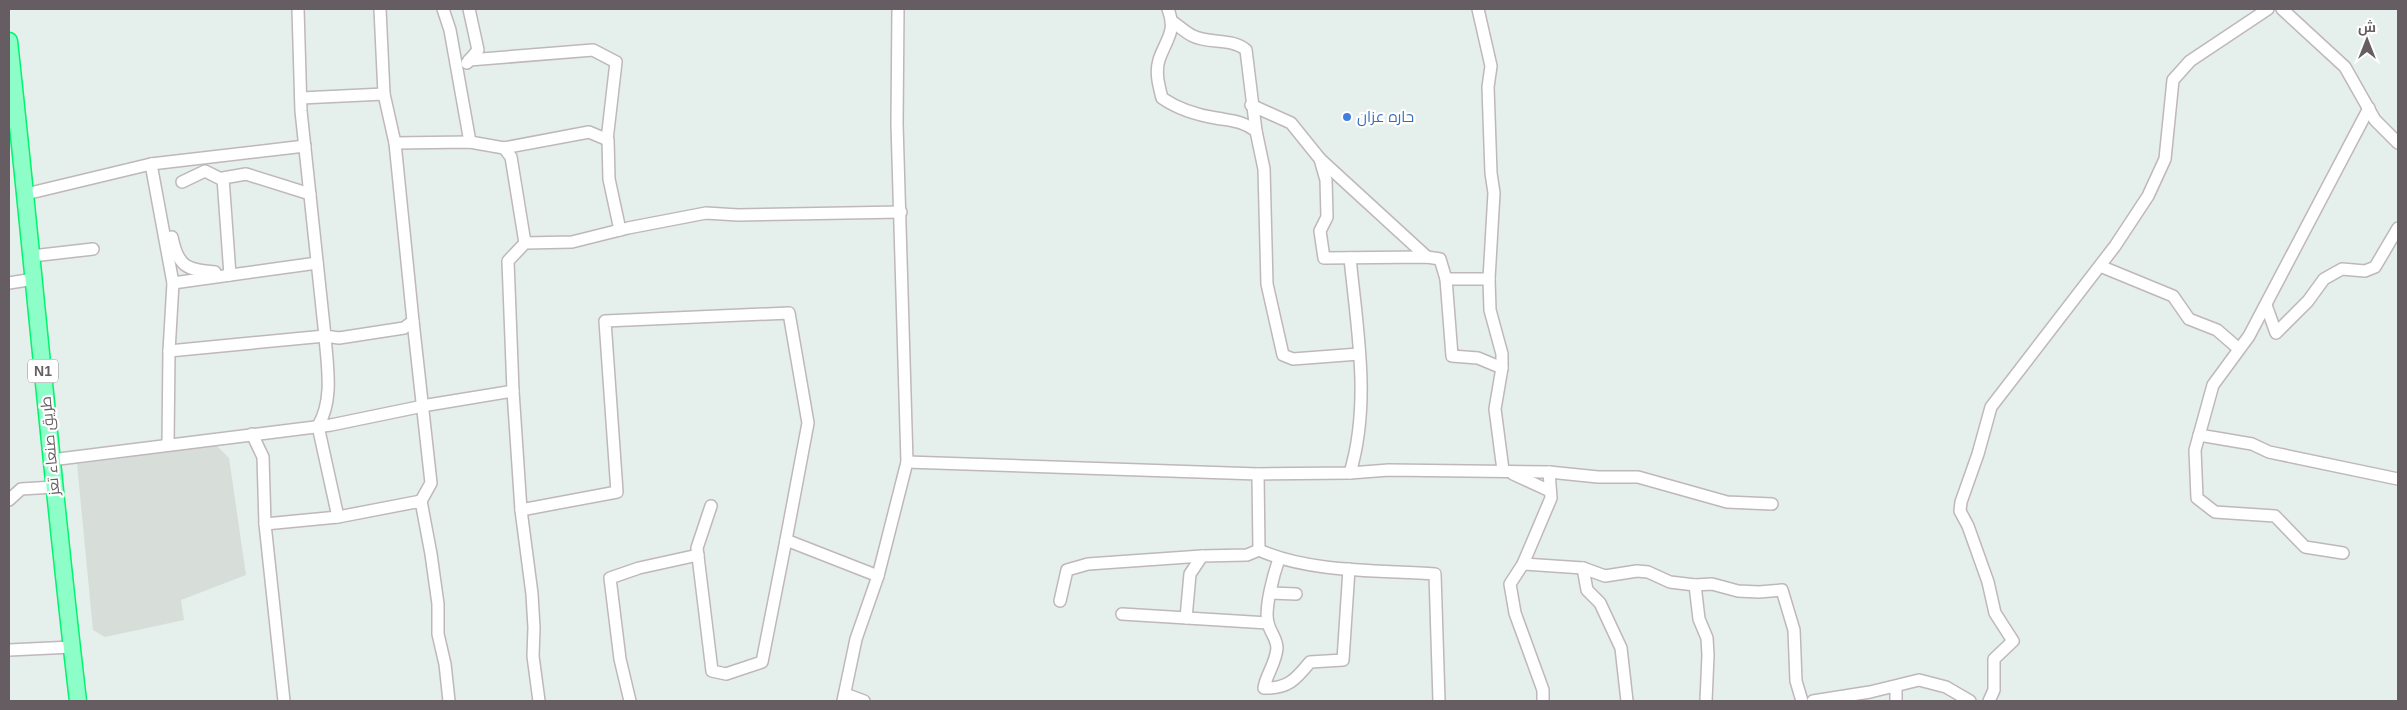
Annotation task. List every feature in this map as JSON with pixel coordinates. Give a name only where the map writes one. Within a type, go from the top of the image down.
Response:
[{"type":"highway","name":"طريق صنعاء تعز","points":[[9,41],[26,194],[54,487],[78,701]]},
{"type":"street","points":[[298,9],[301,98],[325,336],[327,393],[324,417],[318,426],[338,517]]},
{"type":"street","points":[[380,9],[384,94],[395,143],[431,483],[421,501],[431,554],[438,604],[438,634],[445,664],[449,701]]},
{"type":"street","points":[[443,9],[458,74],[470,142]]},
{"type":"street","points":[[458,74],[478,50],[469,9]]},
{"type":"street","points":[[864,701],[844,697],[856,639],[878,576],[907,462],[897,124],[898,9]]},
{"type":"street","points":[[1168,9],[1173,22],[1193,36],[1216,42],[1240,45],[1246,50],[1252,105],[1264,169],[1267,284],[1283,355],[1293,359],[1359,354]]},
{"type":"street","points":[[1478,9],[1491,66],[1488,87],[1491,173],[1494,193],[1489,279],[1490,310],[1502,354],[1502,368],[1495,409],[1503,470]]},
{"type":"street","points":[[1989,701],[1994,690],[1994,659],[2012,641],[1995,613],[1988,582],[1968,526],[1960,511],[1961,502],[1978,454],[1991,407],[2100,266],[2148,196],[2165,159],[2173,80],[2190,61],[2268,9]]},
{"type":"street","points":[[2282,9],[2345,67],[2375,120],[2398,143]]},
{"type":"street","points":[[1173,22],[1169,39],[1159,61],[1157,81],[1162,98],[1175,107],[1216,118],[1242,121],[1256,131]]},
{"type":"street","points":[[469,60],[593,50],[616,62],[607,140],[609,179],[620,230]]},
{"type":"street","points":[[301,98],[384,94]]},
{"type":"street","points":[[1252,105],[1291,123],[1320,158],[1427,257]]},
{"type":"street","points":[[2343,553],[2305,547],[2275,516],[2215,512],[2197,498],[2195,450],[2213,385],[2239,349],[2266,305],[2369,108]]},
{"type":"street","points":[[395,143],[470,142],[504,148],[589,132],[607,140]]},
{"type":"street","points":[[26,194],[151,164],[305,146]]},
{"type":"street","points":[[504,148],[511,157],[525,243]]},
{"type":"street","points":[[1320,158],[1326,180],[1327,217],[1320,231],[1324,258],[1427,257],[1440,260],[1446,279],[1452,356],[1478,358],[1502,368]]},
{"type":"street","points":[[151,164],[173,283],[169,352],[168,444]]},
{"type":"street","points":[[182,182],[205,171],[223,180],[246,174],[310,194]]},
{"type":"street","points":[[153,176],[162,194],[176,254],[192,270],[219,273],[266,270],[317,263]]},
{"type":"street","points":[[223,180],[230,272]]},
{"type":"street","points":[[539,701],[532,656],[534,628],[532,594],[521,510],[513,391],[508,261],[525,243],[572,242],[620,230],[706,213],[738,215],[900,212]]},
{"type":"street","points":[[2266,305],[2276,333],[2308,301],[2324,279],[2342,269],[2365,271],[2375,267],[2398,228]]},
{"type":"street","points":[[32,256],[93,249]]},
{"type":"street","points":[[1350,258],[1362,390],[1358,447],[1350,473]]},
{"type":"street","points":[[2100,266],[2173,296],[2189,319],[2217,330],[2239,349]]},
{"type":"street","points":[[173,283],[230,272]]},
{"type":"street","points":[[9,283],[34,279]]},
{"type":"street","points":[[1446,279],[1489,279]]},
{"type":"street","points":[[521,510],[617,492],[605,321],[790,313],[808,423],[762,662],[726,674],[712,671],[697,548],[711,506]]},
{"type":"street","points":[[169,352],[325,336],[339,338],[404,328],[413,321]]},
{"type":"street","points":[[52,460],[375,418],[424,406],[513,391]]},
{"type":"street","points":[[252,434],[263,457],[265,524],[284,701]]},
{"type":"street","points":[[2199,435],[2252,444],[2269,452],[2398,479]]},
{"type":"street","points":[[907,462],[1258,474],[1350,473],[1389,470],[1549,472],[1598,477],[1638,477],[1727,502],[1772,504]]},
{"type":"street","points":[[1503,470],[1550,491]]},
{"type":"street","points":[[1543,701],[1543,690],[1515,613],[1510,592],[1512,580],[1523,564],[1551,498],[1549,472]]},
{"type":"street","points":[[1258,474],[1258,550]]},
{"type":"street","points":[[9,500],[22,489],[54,487]]},
{"type":"street","points":[[265,524],[338,517],[421,501]]},
{"type":"street","points":[[786,540],[878,576]]},
{"type":"street","points":[[1060,601],[1067,570],[1088,564],[1202,556],[1247,555],[1258,550],[1280,559],[1349,569],[1435,574],[1439,701]]},
{"type":"street","points":[[630,701],[620,659],[610,578],[639,568],[698,555]]},
{"type":"street","points":[[1186,618],[1190,574],[1202,556]]},
{"type":"street","points":[[1280,559],[1272,580],[1268,624],[1273,632],[1277,648],[1272,665],[1265,677],[1264,688],[1279,689],[1293,681],[1310,662],[1343,660],[1349,569]]},
{"type":"street","points":[[1523,564],[1582,568],[1605,576],[1637,571],[1648,572],[1670,582],[1695,585],[1712,584],[1738,591],[1782,590],[1794,630],[1796,681],[1802,701]]},
{"type":"street","points":[[1582,568],[1587,590],[1600,604],[1621,648],[1627,701]]},
{"type":"street","points":[[1695,585],[1699,619],[1707,638],[1706,701]]},
{"type":"street","points":[[1271,593],[1296,594]]},
{"type":"street","points":[[1122,614],[1268,624]]},
{"type":"street","points":[[9,650],[72,647]]},
{"type":"street","points":[[1813,701],[1919,680],[1958,693],[1970,701]]},
{"type":"street","points":[[1896,686],[1896,701]]},
{"type":"shaded area","points":[[216,445],[229,458],[246,575],[181,600],[184,620],[105,637],[93,630],[77,464]]},
{"type":"place","name":"حاره عزان","points":[[1347,117]]}]
